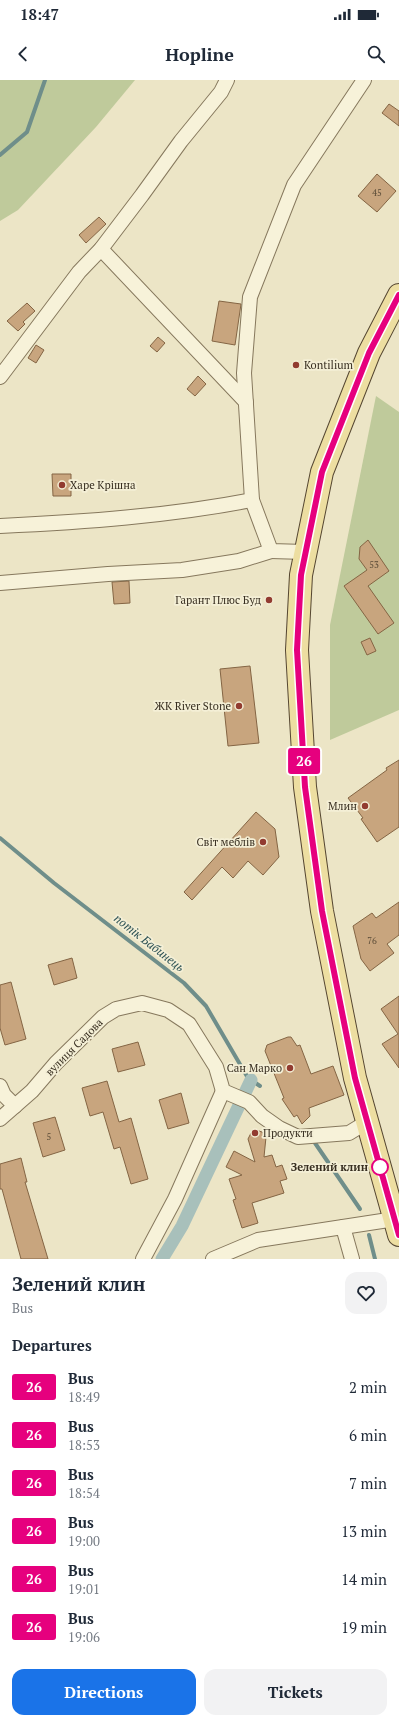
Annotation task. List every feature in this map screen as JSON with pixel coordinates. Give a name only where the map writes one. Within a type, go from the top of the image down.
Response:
[{"type":"main road","points":[[397,1227],[367,1122],[348,1043],[322,911],[305,787],[297,650],[301,575],[322,472],[369,353],[399,295]]},
{"type":"street","points":[[0,377],[79,272],[101,249],[181,141],[221,92],[227,80]]},
{"type":"street","points":[[271,551],[252,500],[244,373],[250,297],[294,185],[364,80]]},
{"type":"street","points":[[101,249],[246,402]]},
{"type":"street","points":[[0,526],[54,523],[208,508],[252,500]]},
{"type":"street","points":[[0,583],[108,574],[182,570],[239,561],[271,551],[305,552]]},
{"type":"street","name":"вулиця Садова","points":[[0,1119],[32,1091],[56,1063],[103,1017],[116,1009],[142,1003],[168,1010],[189,1024],[216,1067],[228,1093]]},
{"type":"street","points":[[0,1086],[4,1095],[15,1106]]},
{"type":"street","points":[[143,1259],[228,1093],[249,1102],[262,1116],[279,1128],[298,1137],[349,1133],[367,1122]]},
{"type":"street","points":[[343,1227],[352,1259]]},
{"type":"street","points":[[213,1259],[258,1240],[343,1227],[397,1227]]},
{"type":"green space","points":[[0,80],[135,80],[96,127],[18,210],[0,221]]},
{"type":"green space","points":[[376,396],[399,412],[399,710],[330,740],[330,625]]},
{"type":"building","points":[[389,104],[399,111],[399,126],[382,113]]},
{"type":"building","points":[[377,174],[396,191],[377,212],[358,196]]},
{"type":"building","points":[[99,217],[106,224],[86,243],[79,235]]},
{"type":"building","points":[[219,301],[241,304],[235,345],[212,341]]},
{"type":"building","points":[[27,303],[35,311],[23,322],[25,324],[18,331],[7,321]]},
{"type":"building","points":[[158,337],[165,343],[157,352],[150,346]]},
{"type":"building","points":[[36,345],[44,350],[36,363],[28,358]]},
{"type":"building","points":[[198,376],[206,384],[195,396],[187,389]]},
{"type":"building","name":"Харе Крішна","points":[[52,474],[71,474],[71,496],[53,496]]},
{"type":"building","points":[[368,540],[389,571],[368,586],[394,623],[378,634],[344,586],[367,570],[359,559],[360,547]]},
{"type":"building","points":[[129,581],[130,603],[114,604],[112,582]]},
{"type":"building","points":[[370,638],[376,651],[367,655],[361,642]]},
{"type":"building","name":"ЖК River Stone","points":[[250,666],[259,743],[228,746],[220,669]]},
{"type":"building","points":[[399,760],[399,827],[377,842],[361,819],[363,818],[348,798],[387,770],[386,768]]},
{"type":"building","points":[[256,812],[275,829],[279,857],[263,875],[248,861],[233,878],[222,867],[192,900],[184,892]]},
{"type":"building","points":[[399,902],[399,935],[387,944],[394,953],[370,971],[361,959],[353,926],[372,913],[376,918]]},
{"type":"building","points":[[72,958],[77,978],[54,985],[48,965]]},
{"type":"building","points":[[11,982],[26,1039],[5,1045],[0,1028],[0,985]]},
{"type":"building","points":[[399,996],[399,1068],[382,1044],[398,1034],[381,1009]]},
{"type":"building","points":[[291,1037],[297,1046],[300,1045],[311,1074],[333,1066],[344,1095],[309,1108],[310,1116],[302,1124],[297,1115],[294,1117],[282,1099],[284,1098],[265,1051],[267,1045]]},
{"type":"building","points":[[138,1042],[145,1065],[118,1072],[112,1049]]},
{"type":"building","points":[[107,1081],[119,1122],[131,1118],[148,1179],[131,1184],[120,1147],[114,1149],[103,1112],[90,1116],[82,1088]]},
{"type":"building","points":[[181,1093],[189,1123],[168,1129],[159,1100]]},
{"type":"building","points":[[55,1117],[65,1150],[43,1157],[33,1123]]},
{"type":"building","points":[[256,1130],[262,1132],[266,1137],[264,1157],[272,1155],[276,1167],[282,1165],[287,1179],[280,1181],[284,1193],[252,1203],[258,1223],[242,1228],[233,1200],[236,1199],[229,1179],[242,1175],[226,1167],[234,1151],[255,1162],[248,1139],[251,1133]]},
{"type":"building","points":[[21,1158],[27,1182],[25,1182],[48,1259],[21,1259],[2,1189],[0,1189],[0,1164]]},
{"type":"waterway","name":"потік Бабинець","points":[[0,155],[27,132],[45,80]]},
{"type":"waterway","name":"потік Бабинець","points":[[0,838],[54,883],[184,983],[206,1006],[248,1078],[260,1086]]},
{"type":"waterway","points":[[162,1259],[182,1226],[251,1080]]},
{"type":"waterway","name":"потік Бабинець","points":[[315,1143],[360,1209]]},
{"type":"waterway","name":"потік Бабинець","points":[[369,1235],[375,1259]]},
{"type":"bus line","name":"26","points":[[399,295],[369,353],[322,472],[301,575],[297,650],[305,787],[322,911],[355,1078],[399,1235]]},
{"type":"place","name":"Kontilium","points":[[296,365]]},
{"type":"place","name":"Харе Крішна","points":[[62,485]]},
{"type":"place","name":"Гарант Плюс Буд","points":[[269,600]]},
{"type":"place","name":"ЖК River Stone","points":[[239,706]]},
{"type":"place","name":"Млин","points":[[365,806]]},
{"type":"place","name":"Світ меблів","points":[[263,842]]},
{"type":"place","name":"Сан Марко","points":[[290,1068]]},
{"type":"place","name":"Продукти","points":[[255,1133]]},
{"type":"place","name":"Зелений клин","points":[[380,1167]]}]
